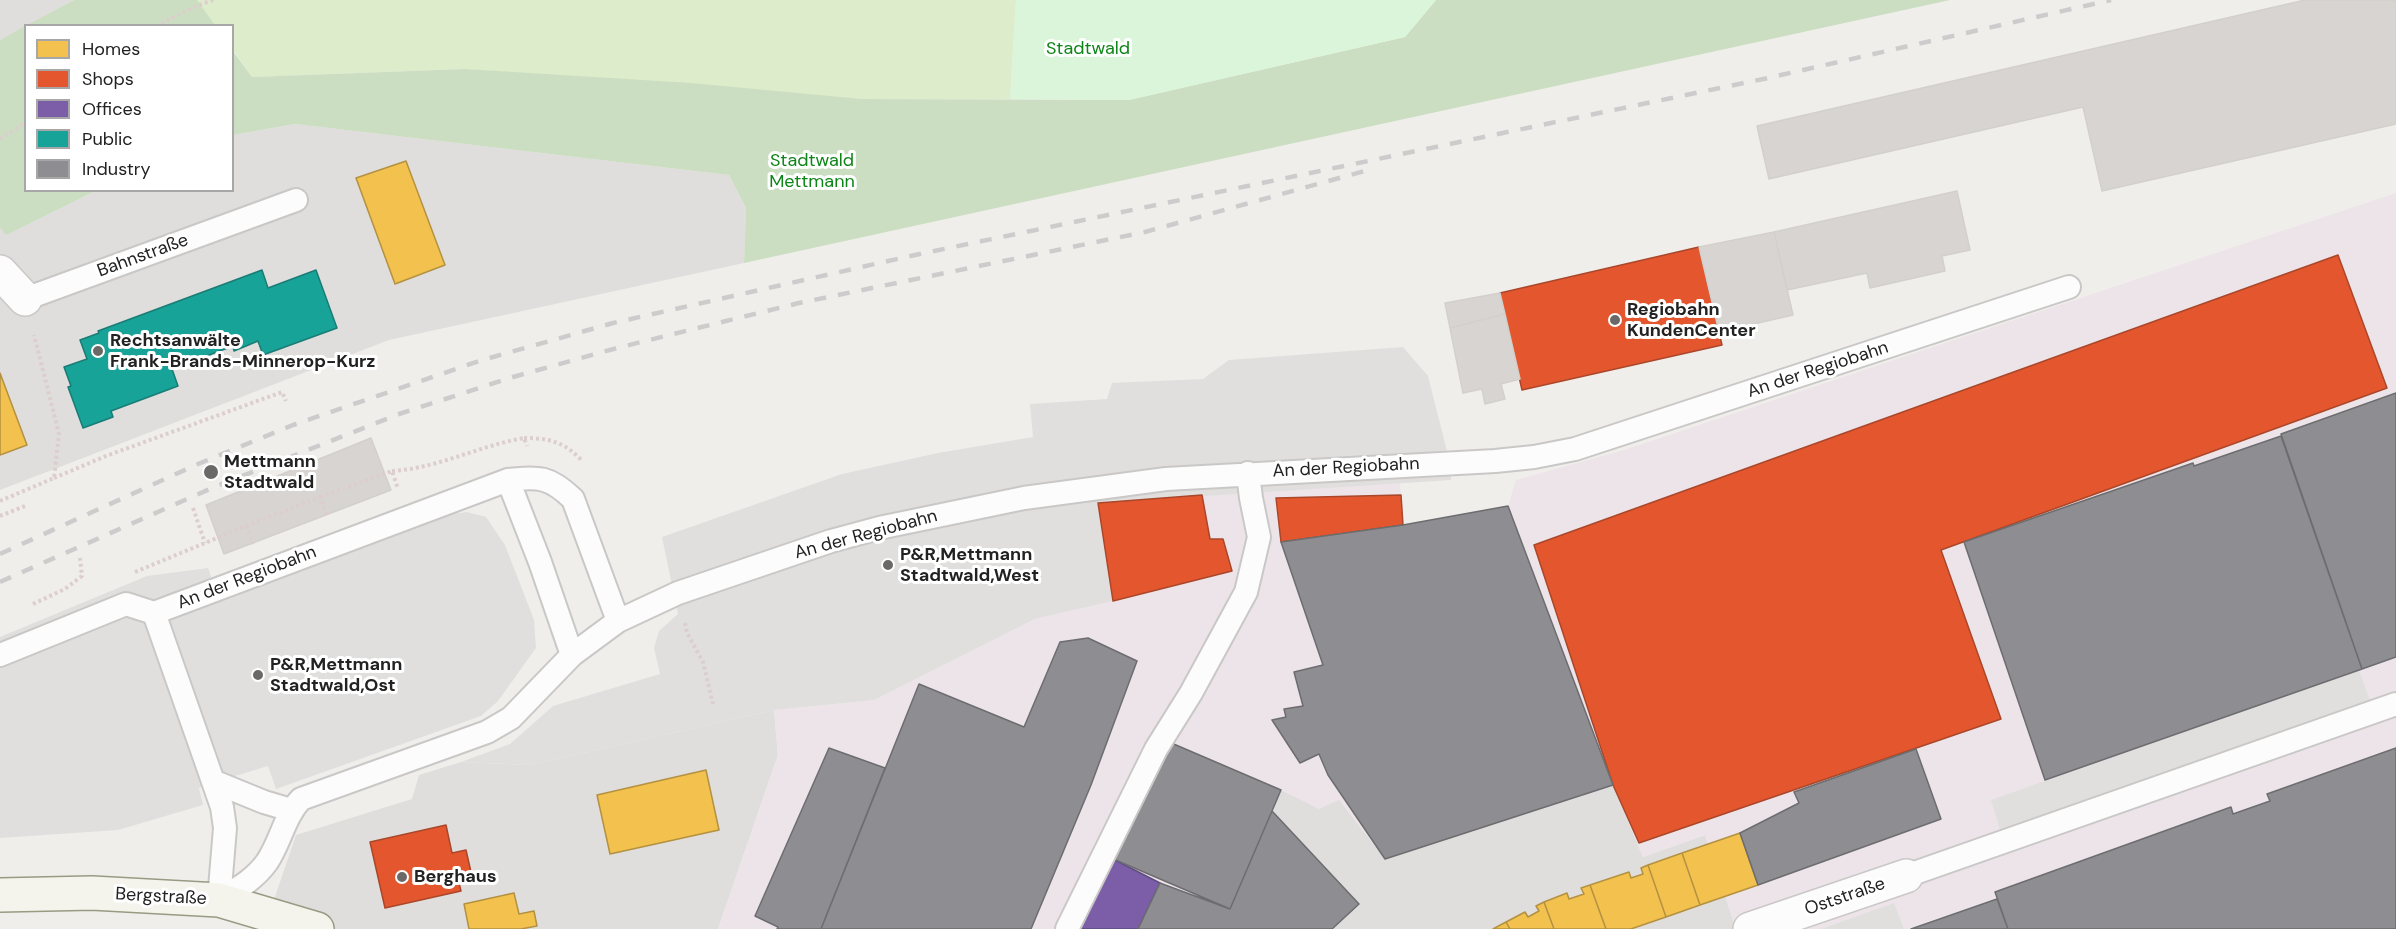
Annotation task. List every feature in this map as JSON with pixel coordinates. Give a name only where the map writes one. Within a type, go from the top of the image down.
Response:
[{"type":"street","points":[[0,272],[25,299]]},
{"type":"street","name":"Oststraße","points":[[1750,929],[1906,876]]},
{"type":"street","name":"Bergstraße","points":[[0,896],[93,893],[219,900],[317,929]]},
{"type":"lane","name":"Bahnstraße","points":[[25,299],[296,200]]},
{"type":"lane","name":"An der Regiobahn","points":[[291,810],[301,799],[487,732],[511,718],[572,655],[618,621],[678,593],[831,541],[927,517],[1080,490],[1166,479],[1495,461],[1534,457],[1575,449],[2069,286]]},
{"type":"lane","points":[[1067,929],[1156,749],[1191,693],[1246,592],[1259,537],[1248,473]]},
{"type":"lane","name":"An der Regiobahn","points":[[219,900],[225,828],[222,807],[154,613],[508,480],[533,477],[558,484],[573,499],[618,621]]},
{"type":"lane","points":[[508,480],[540,562],[572,655]]},
{"type":"lane","points":[[0,655],[126,604],[154,613]]},
{"type":"lane","points":[[1906,876],[2396,704]]},
{"type":"lane","points":[[215,782],[264,802],[291,810],[268,860],[251,881],[219,900]]},
{"type":"path","points":[[160,24],[213,0]]},
{"type":"path","points":[[0,139],[24,123]]},
{"type":"path","points":[[25,299],[59,434],[54,478]]},
{"type":"path","points":[[0,501],[106,456],[282,392],[286,401]]},
{"type":"path","points":[[132,574],[246,526],[392,471],[399,491]]},
{"type":"path","points":[[320,497],[328,519]]},
{"type":"path","points":[[0,516],[25,506]]},
{"type":"path","points":[[193,508],[205,543]]},
{"type":"path","points":[[246,526],[264,573]]},
{"type":"path","points":[[65,590],[82,576],[80,558]]},
{"type":"path","points":[[678,593],[687,633],[703,662],[713,704]]},
{"type":"shaded area","points":[[0,0],[74,0],[30,24],[24,24],[24,27],[0,40]]},
{"type":"shaded area","points":[[295,124],[729,175],[746,208],[744,263],[389,340],[0,490],[0,228],[6,234],[93,192],[234,192],[234,135]]},
{"type":"shaded area","points":[[2396,193],[2396,929],[1736,929],[1705,835],[1643,857],[1613,785],[1385,859],[1339,800],[1319,809],[1282,790],[1230,909],[1138,929],[718,929],[778,756],[774,710],[874,700],[1035,619],[1113,601],[1098,503],[1400,482],[1403,525],[1508,506],[1516,480],[1624,450]]},
{"type":"shaded area","name":"P&R,Mettmann Stadtwald,West","points":[[1403,347],[1428,376],[1450,463],[1451,480],[1099,503],[1113,601],[1035,619],[874,700],[774,710],[530,765],[461,762],[510,744],[553,706],[660,674],[654,648],[659,631],[678,614],[662,537],[842,474],[938,453],[1033,437],[1030,404],[1107,399],[1112,383],[1203,379],[1229,360]]},
{"type":"shaded area","name":"P&R,Mettmann Stadtwald,Ost","points":[[467,512],[486,517],[505,545],[534,620],[536,648],[498,701],[481,716],[276,789],[268,766],[215,782],[199,788],[203,805],[118,830],[0,838],[0,637],[147,576],[208,568],[220,602],[453,514]]},
{"type":"shaded area","points":[[2359,670],[2370,700],[2000,830],[1991,800]]},
{"type":"shaded area","points":[[774,710],[778,755],[718,929],[264,929],[296,835],[412,799],[419,775],[461,762],[530,765]]},
{"type":"shaded area","points":[[1613,785],[1643,857],[1705,835],[1736,929],[1138,929],[1230,909],[1281,790],[1319,808],[1339,799],[1385,859]]},
{"type":"shaded area","points":[[1894,903],[1904,929],[1821,929]]},
{"type":"green space","points":[[74,0],[197,0],[214,24],[29,24]]},
{"type":"green space","points":[[197,0],[1016,0],[1010,99],[862,99],[465,69],[252,77],[234,51],[234,24],[214,24]]},
{"type":"green space","name":"Stadtwald","points":[[1016,0],[1436,0],[1405,37],[1129,100],[1010,99]]},
{"type":"green space","name":"Stadtwald Mettmann","points":[[1436,0],[1950,0],[744,263],[746,208],[729,175],[295,124],[234,135],[234,53],[252,77],[465,69],[691,83],[862,99],[1129,100],[1405,37]]},
{"type":"green space","points":[[24,27],[24,192],[93,192],[6,235],[0,228],[0,40]]},
{"type":"building: Homes","points":[[406,161],[445,265],[395,284],[356,178]]},
{"type":"building: Homes","points":[[0,373],[27,445],[0,455]]},
{"type":"building: Homes","points":[[706,770],[719,830],[610,854],[597,795]]},
{"type":"building: Homes","points":[[1740,833],[1758,885],[1700,905],[1682,853]]},
{"type":"building: Homes","points":[[1682,853],[1700,905],[1666,917],[1648,865]]},
{"type":"building: Homes","points":[[1648,865],[1666,917],[1631,929],[1606,929],[1590,885],[1629,872],[1631,878],[1643,874],[1641,868]]},
{"type":"building: Homes","points":[[1590,885],[1606,929],[1554,929],[1544,902],[1567,893],[1569,899],[1584,894],[1581,888]]},
{"type":"building: Homes","points":[[514,893],[519,914],[534,911],[537,926],[521,929],[469,929],[464,904]]},
{"type":"building: Homes","points":[[1544,902],[1554,929],[1510,929],[1506,922],[1525,912],[1528,917],[1539,911],[1536,906]]},
{"type":"building: Homes","points":[[1506,922],[1510,929],[1493,929]]},
{"type":"building: Shops","points":[[1699,247],[1722,345],[1522,390],[1500,293]]},
{"type":"building: Shops","points":[[2338,255],[2387,388],[1941,550],[2001,719],[1639,843],[1613,785],[1534,545]]},
{"type":"building: Shops","points":[[1202,495],[1210,539],[1223,539],[1232,571],[1113,601],[1098,503]]},
{"type":"building: Shops","points":[[1401,495],[1403,525],[1281,542],[1276,498]]},
{"type":"building: Shops","points":[[446,825],[452,853],[466,850],[471,872],[457,875],[461,891],[385,908],[370,842]]},
{"type":"building: Offices","points":[[1111,858],[1160,883],[1138,929],[1075,929]]},
{"type":"building: Public","points":[[262,270],[268,288],[316,270],[337,328],[263,355],[258,341],[234,351],[233,346],[172,369],[178,386],[111,411],[113,417],[83,428],[68,387],[71,386],[64,367],[87,359],[80,340],[99,333],[98,331]]},
{"type":"building: Industry","points":[[2396,393],[2396,657],[2362,669],[2281,434]]},
{"type":"building: Industry","points":[[2281,436],[2362,669],[2045,780],[1964,542],[2193,463],[2194,466]]},
{"type":"building: Industry","points":[[1508,506],[1613,785],[1385,859],[1328,775],[1319,754],[1300,763],[1272,720],[1286,717],[1284,709],[1303,706],[1294,672],[1323,665],[1281,542],[1403,525]]},
{"type":"building: Industry","points":[[1088,638],[1137,661],[1091,785],[1031,929],[821,929],[919,684],[1024,727],[1060,642]]},
{"type":"building: Industry","points":[[1162,739],[1281,790],[1230,909],[1111,858]]},
{"type":"building: Industry","points":[[829,748],[885,768],[821,929],[777,929],[778,927],[755,916]]},
{"type":"building: Industry","points":[[2396,748],[2396,929],[2008,929],[1995,892],[2231,807],[2233,814],[2270,801],[2267,794]]},
{"type":"building: Industry","points":[[1916,749],[1941,819],[1758,885],[1740,833],[1799,803],[1794,792]]},
{"type":"building: Industry","points":[[1272,811],[1359,904],[1332,929],[1138,929],[1160,883],[1230,909]]},
{"type":"building: Industry","points":[[1997,899],[2008,929],[1911,929]]},
{"type":"building: Other","points":[[2305,0],[2396,0],[2396,124],[2102,191],[2083,107],[1769,179],[1757,126]]},
{"type":"building: Other","points":[[1957,191],[1970,250],[1942,256],[1945,271],[1870,288],[1867,273],[1787,290],[1774,232]]},
{"type":"building: Other","points":[[1774,232],[1793,315],[1719,332],[1699,247]]},
{"type":"building: Other","points":[[1500,293],[1505,314],[1450,328],[1445,303]]},
{"type":"building: Other","points":[[1505,314],[1520,379],[1501,384],[1505,399],[1485,404],[1482,389],[1463,393],[1450,328]]},
{"type":"building: Other","points":[[371,438],[391,490],[224,554],[206,505]]},
{"type":"railway","points":[[0,554],[198,464],[293,425],[479,361],[613,323],[915,255],[1768,78],[2111,0]]},
{"type":"railway","points":[[0,582],[212,488],[399,414],[513,377],[617,348],[799,303],[1145,232],[1368,170]]},
{"type":"place","name":"Regiobahn KundenCenter","points":[[1615,320]]},
{"type":"place","name":"Rechtsanwälte Frank-Brands-Minnerop-Kurz","points":[[98,351]]},
{"type":"place","name":"Mettmann Stadtwald","points":[[211,472]]},
{"type":"place","name":"P&R,Mettmann Stadtwald,West","points":[[888,565]]},
{"type":"place","name":"P&R,Mettmann Stadtwald,Ost","points":[[258,675]]},
{"type":"place","name":"Berghaus","points":[[402,877]]}]
